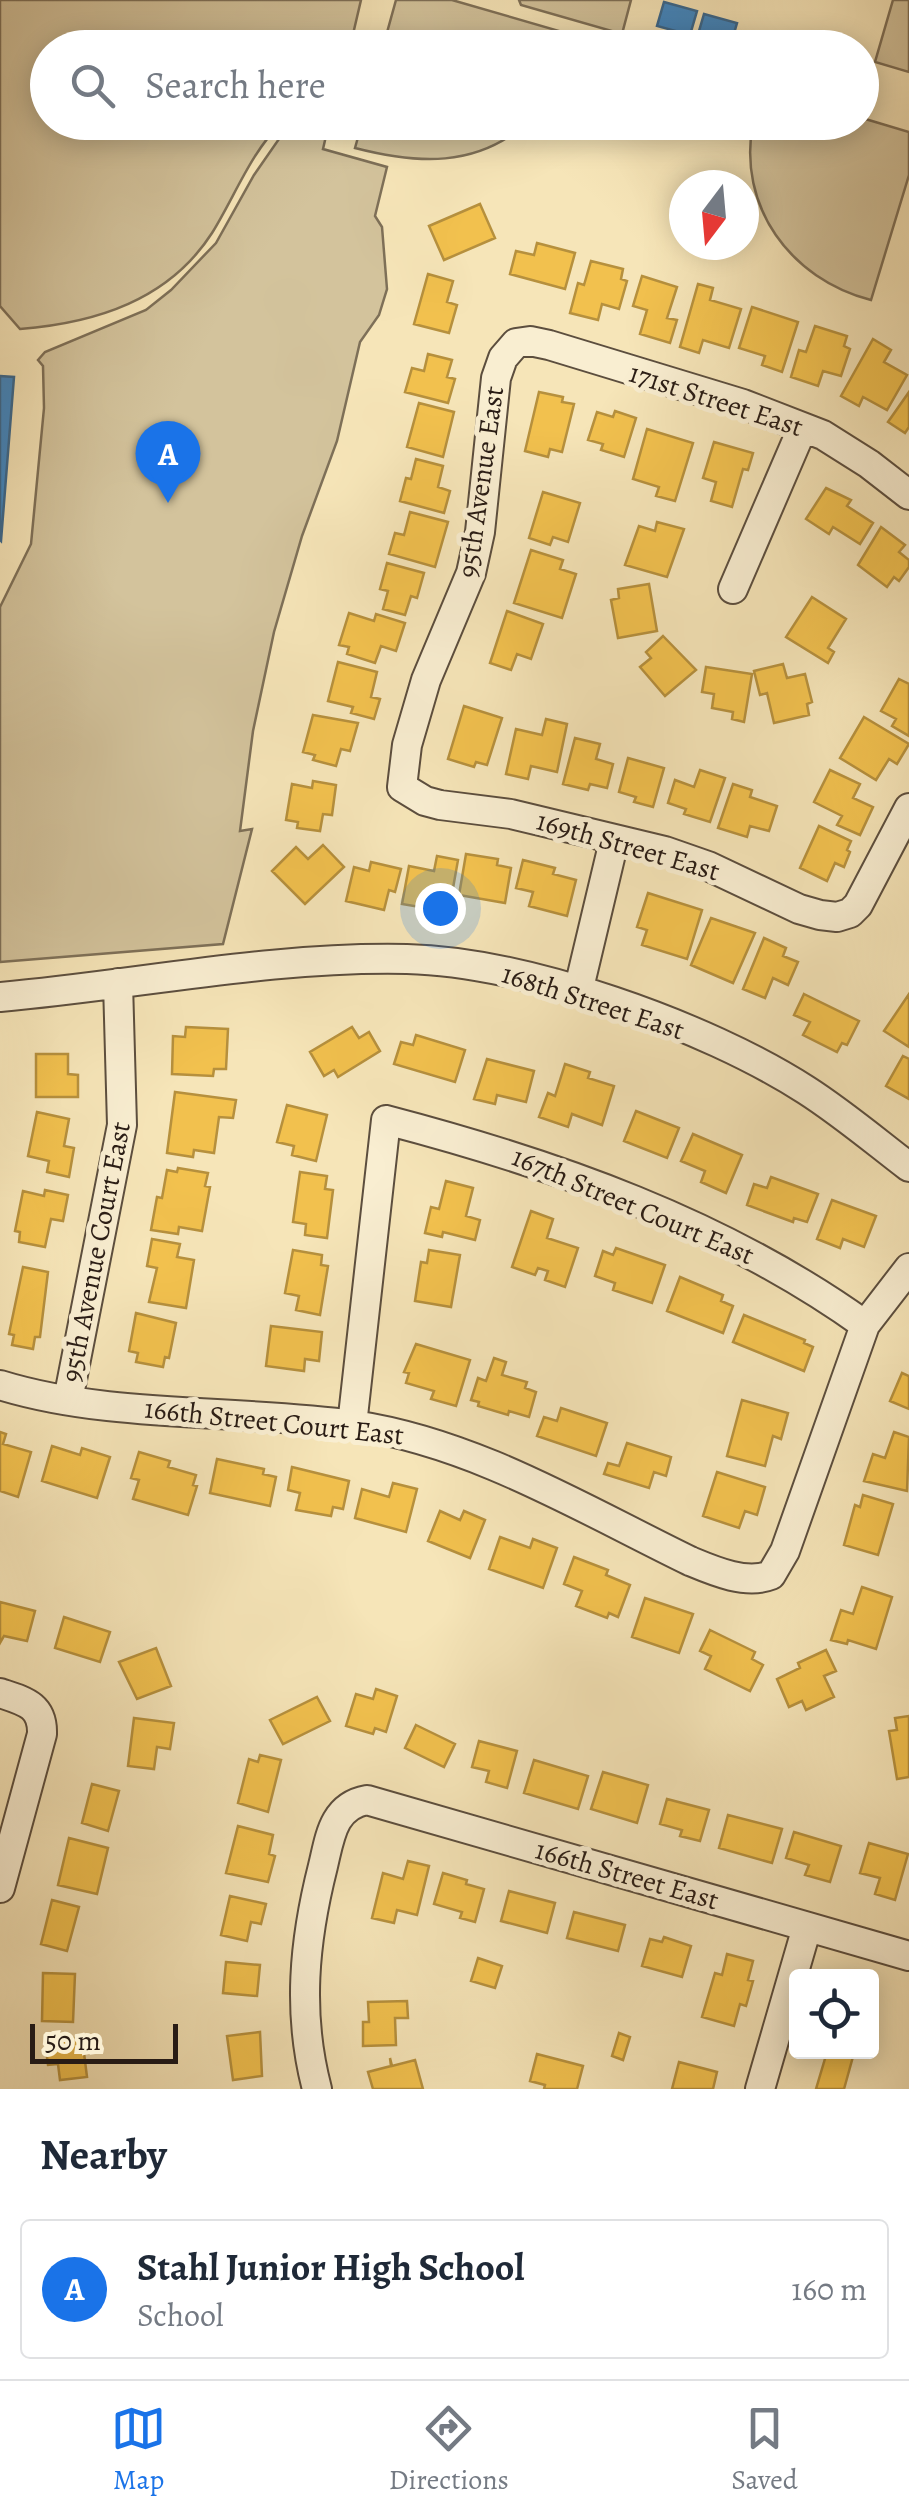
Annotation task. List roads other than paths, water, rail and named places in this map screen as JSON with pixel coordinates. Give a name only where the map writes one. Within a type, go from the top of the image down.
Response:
[{"type":"street","name":"171st Street East","points":[[509,348],[516,342],[530,341],[744,404],[823,435],[909,496]]},
{"type":"street","name":"95th Avenue East","points":[[402,787],[407,745],[426,680],[472,572],[486,481],[490,406],[496,378],[509,348]]},
{"type":"street","points":[[733,590],[802,428]]},
{"type":"street","name":"169th Street East","points":[[402,787],[425,801],[511,814],[665,851],[708,866],[799,908],[837,917],[850,913],[870,886],[909,808]]},
{"type":"street","points":[[578,992],[614,841]]},
{"type":"street","name":"168th Street East","points":[[0,997],[224,969],[337,960],[410,959],[517,973],[642,1013],[764,1066],[805,1089],[909,1167]]},
{"type":"street","name":"95th Avenue Court East","points":[[68,1400],[122,1125],[118,983]]},
{"type":"street","name":"167th Street Court East","points":[[352,1425],[386,1120],[540,1163],[598,1186],[760,1258],[814,1288],[865,1325]]},
{"type":"street","points":[[865,1325],[909,1268]]},
{"type":"street","name":"166th Street Court East","points":[[0,1385],[68,1400],[352,1425],[452,1448],[493,1464],[690,1561],[715,1571],[760,1580],[771,1575],[785,1551],[865,1325]]},
{"type":"street","points":[[0,1693],[28,1702],[39,1711],[42,1734],[0,1888]]},
{"type":"street","name":"166th Street East","points":[[317,2089],[304,2010],[309,1922],[334,1823],[346,1808],[367,1800],[909,1956]]},
{"type":"street","points":[[760,2089],[807,1927]]},
{"type":"place","name":"Stahl Junior High School","points":[[168,503]]}]
